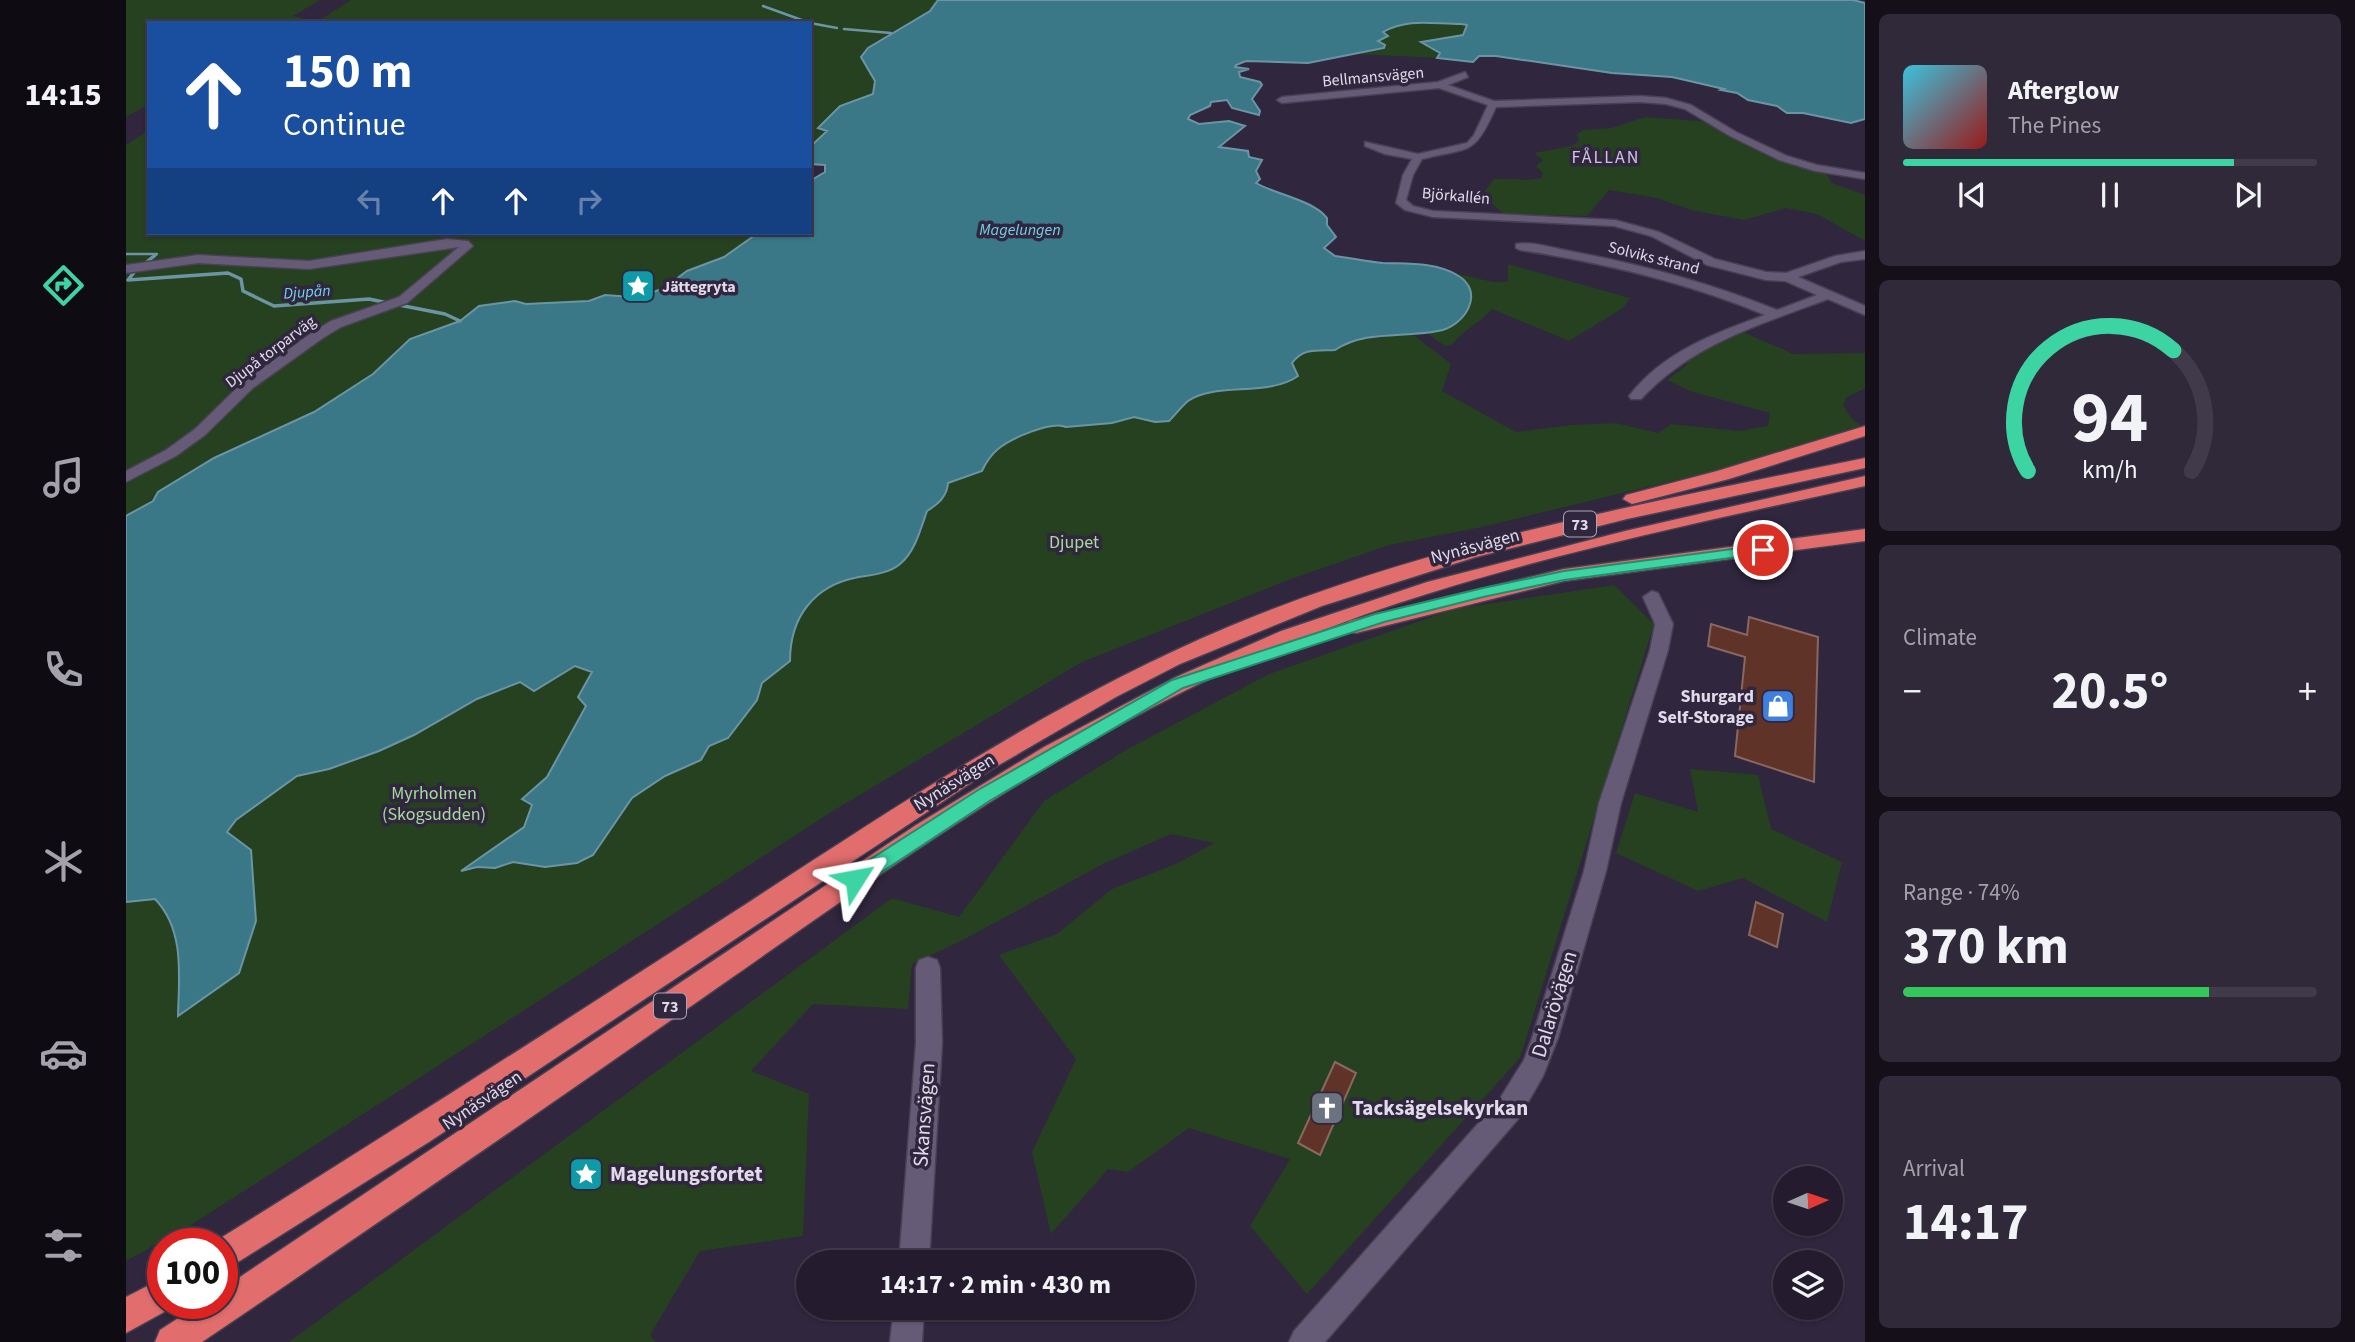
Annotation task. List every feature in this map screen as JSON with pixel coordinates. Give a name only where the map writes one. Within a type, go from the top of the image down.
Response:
[{"type":"highway","points":[[1419,566],[1523,528],[1723,475],[1865,431]]},
{"type":"highway","name":"Nynäsvägen","points":[[238,1246],[461,1106],[961,775],[1048,723],[1237,631],[1346,589],[1419,566],[1580,523],[1865,463]]},
{"type":"highway","name":"Nynäsvägen","points":[[172,1342],[889,857],[1060,750],[1177,684],[1255,649],[1440,584],[1762,503],[1865,481]]},
{"type":"highway","points":[[1177,684],[1381,618],[1564,575],[1865,535]]},
{"type":"highway","points":[[126,1316],[147,1304]]},
{"type":"street","name":"Bellmansvägen","points":[[1282,100],[1440,85],[1465,75]]},
{"type":"street","points":[[1440,85],[1493,104],[1640,99],[1675,102],[1783,158],[1815,168],[1865,176]]},
{"type":"street","name":"Björkallén","points":[[1493,104],[1478,136],[1470,145],[1418,157],[1400,197],[1402,205],[1433,214],[1615,223],[1654,234],[1711,262],[1766,276],[1787,278],[1865,311]]},
{"type":"street","points":[[1369,144],[1389,152],[1418,157]]},
{"type":"street","name":"Djupå torparväg","points":[[126,269],[198,259],[309,265],[447,243],[464,243],[467,246],[403,300],[335,324],[318,335],[248,385],[200,432],[171,453],[126,477]]},
{"type":"street","name":"Solviks strand","points":[[1520,246],[1658,274],[1721,293],[1777,315]]},
{"type":"street","points":[[1787,278],[1839,260],[1865,255]]},
{"type":"street","points":[[1636,396],[1653,376],[1679,355],[1706,341],[1828,295]]},
{"type":"street","name":"Dalarövägen","points":[[1304,1342],[1509,1109],[1534,1067],[1595,872],[1614,791],[1659,650],[1664,624],[1651,597]]},
{"type":"street","name":"Skansvägen","points":[[915,1250],[929,1043],[928,968]]},
{"type":"street","points":[[906,1342],[908,1320]]},
{"type":"green space","points":[[126,0],[320,0],[293,16],[313,21],[147,21],[147,105],[126,117]]},
{"type":"green space","points":[[351,0],[938,0],[930,11],[868,48],[874,78],[873,94],[840,106],[818,127],[827,131],[812,145],[812,21],[319,21]]},
{"type":"green space","points":[[1427,21],[1467,25],[1463,35],[1421,42],[1440,54],[1437,58],[1357,54],[1384,48],[1378,41],[1384,31],[1405,23]]},
{"type":"green space","points":[[1645,117],[1710,122],[1747,145],[1826,173],[1832,183],[1865,195],[1865,241],[1817,214],[1786,208],[1744,220],[1691,210],[1657,198],[1609,190],[1587,216],[1504,214],[1482,195],[1494,179],[1541,178],[1543,173],[1536,166],[1543,160],[1534,153],[1572,146],[1579,141],[1577,134],[1583,130],[1612,128]]},
{"type":"green space","points":[[147,131],[147,235],[755,235],[724,257],[687,271],[664,288],[648,294],[632,297],[605,295],[589,301],[526,304],[515,301],[479,306],[460,321],[410,339],[373,374],[314,412],[240,447],[166,487],[144,506],[126,515],[126,145]]},
{"type":"green space","points":[[1508,264],[1630,298],[1623,308],[1569,341],[1492,309],[1453,344],[1445,346],[1425,332],[1437,332],[1465,280],[1454,273],[1493,282],[1508,282]]},
{"type":"green space","name":"Djupet","points":[[1741,331],[1793,354],[1865,353],[1865,388],[1847,397],[1843,406],[1853,420],[1861,425],[1763,459],[1482,527],[1389,545],[1291,579],[1082,662],[833,811],[188,1227],[147,1228],[147,1249],[126,1261],[126,902],[155,899],[166,912],[176,940],[178,955],[179,1016],[227,832],[236,820],[297,776],[329,769],[379,751],[414,735],[477,699],[520,682],[534,691],[575,666],[592,672],[586,706],[547,777],[522,798],[532,805],[524,827],[463,870],[495,868],[513,862],[545,867],[593,855],[632,798],[665,776],[701,760],[709,746],[728,738],[757,700],[762,683],[790,661],[790,639],[807,606],[830,584],[877,574],[922,531],[927,511],[936,504],[950,482],[1022,436],[1051,426],[1112,423],[1134,417],[1155,422],[1169,421],[1186,403],[1197,397],[1232,390],[1278,386],[1293,367],[1292,363],[1297,356],[1312,349],[1324,351],[1350,341],[1410,332],[1451,364],[1442,391],[1516,432],[1616,423],[1658,433],[1671,424],[1739,431],[1768,426],[1770,413],[1690,391],[1667,380],[1687,365],[1688,356]]},
{"type":"green space","points":[[1614,585],[1654,624],[1520,1058],[1307,1294],[1250,1226],[1290,1159],[1189,1128],[1128,1172],[1108,1169],[1051,1234],[1032,1152],[1076,1059],[999,955],[1057,934],[1112,889],[1178,863],[1214,843],[1171,834],[1103,864],[963,940],[912,964],[908,1009],[813,1004],[751,1071],[809,1094],[803,1236],[700,1251],[650,1335],[656,1342],[289,1342],[892,898],[959,917],[1044,801],[1126,750],[1269,674],[1454,609]]},
{"type":"green space","points":[[1690,769],[1758,775],[1771,829],[1842,862],[1827,922],[1743,878],[1698,891],[1616,853],[1635,793],[1698,812]]},
{"type":"water","name":"Magelungen","points":[[938,0],[1853,0],[1865,3],[1865,119],[1851,123],[1803,113],[1787,113],[1777,106],[1748,100],[1737,93],[1672,77],[1612,73],[1496,56],[1479,56],[1473,62],[1437,58],[1440,53],[1421,42],[1463,35],[1467,25],[1461,24],[1402,25],[1383,32],[1388,36],[1378,41],[1385,45],[1384,48],[1308,63],[1246,61],[1236,65],[1235,67],[1249,69],[1239,72],[1240,77],[1260,82],[1262,85],[1252,99],[1260,111],[1259,115],[1232,108],[1227,100],[1211,102],[1210,106],[1190,115],[1188,119],[1199,124],[1229,121],[1245,126],[1219,147],[1248,151],[1249,157],[1262,160],[1256,171],[1260,179],[1256,183],[1304,202],[1321,212],[1336,237],[1324,248],[1335,256],[1431,266],[1457,275],[1466,282],[1471,299],[1463,316],[1456,323],[1438,331],[1371,337],[1335,350],[1306,352],[1292,363],[1298,376],[1272,386],[1199,395],[1188,401],[1169,421],[1155,422],[1134,417],[1112,423],[1051,426],[1004,445],[991,456],[982,471],[948,483],[941,500],[927,511],[914,546],[900,564],[886,572],[843,581],[817,595],[800,617],[794,630],[790,661],[762,683],[757,700],[728,738],[709,746],[701,760],[665,776],[632,798],[593,855],[577,863],[545,867],[513,862],[495,868],[477,867],[461,871],[524,827],[532,805],[522,799],[547,777],[586,706],[578,697],[592,672],[575,666],[534,691],[520,682],[477,699],[414,735],[379,751],[329,769],[297,776],[236,820],[227,832],[251,850],[256,921],[239,973],[178,1016],[178,954],[176,939],[165,911],[155,899],[126,902],[126,516],[153,501],[158,492],[214,458],[314,412],[373,374],[410,339],[460,321],[479,306],[515,301],[526,304],[589,301],[605,295],[632,297],[648,294],[664,288],[687,271],[724,257],[755,235],[812,235],[812,180],[825,172],[825,165],[812,164],[812,145],[827,131],[818,128],[840,106],[873,94],[875,81],[861,57],[868,48],[930,11]]},
{"type":"building","name":"Shurgard Self-Storage","points":[[1749,617],[1818,637],[1814,782],[1735,756],[1745,657],[1708,646],[1711,624],[1747,635]]},
{"type":"building","points":[[1756,902],[1783,914],[1777,947],[1749,935]]},
{"type":"building","name":"Tacksägelsekyrkan","points":[[1335,1062],[1356,1073],[1320,1155],[1298,1143]]},
{"type":"waterway","points":[[763,6],[804,21]]},
{"type":"waterway","points":[[812,23],[837,28]]},
{"type":"waterway","points":[[844,29],[891,33]]},
{"type":"waterway","name":"Djupån","points":[[126,254],[157,254],[152,258]]},
{"type":"waterway","name":"Djupån","points":[[143,265],[154,256]]},
{"type":"waterway","name":"Djupån","points":[[136,270],[128,280],[228,273],[241,279],[243,291],[274,306],[369,299],[388,303]]},
{"type":"waterway","name":"Djupån","points":[[399,305],[445,314],[460,321]]},
{"type":"place","name":"Jättegryta","points":[[638,286]]},
{"type":"place","name":"Shurgard Self-Storage","points":[[1778,706]]},
{"type":"place","name":"Tacksägelsekyrkan","points":[[1327,1108]]},
{"type":"place","name":"Magelungsfortet","points":[[586,1174]]},
{"type":"district","name":"FÅLLAN","points":[[1606,157]]},
{"type":"route","points":[[855,879],[985,795],[1177,684],[1381,618],[1483,593],[1564,575],[1763,550]]},
{"type":"park label","name":"Myrholmen (Skogsudden)","points":[[434,803]]}]
